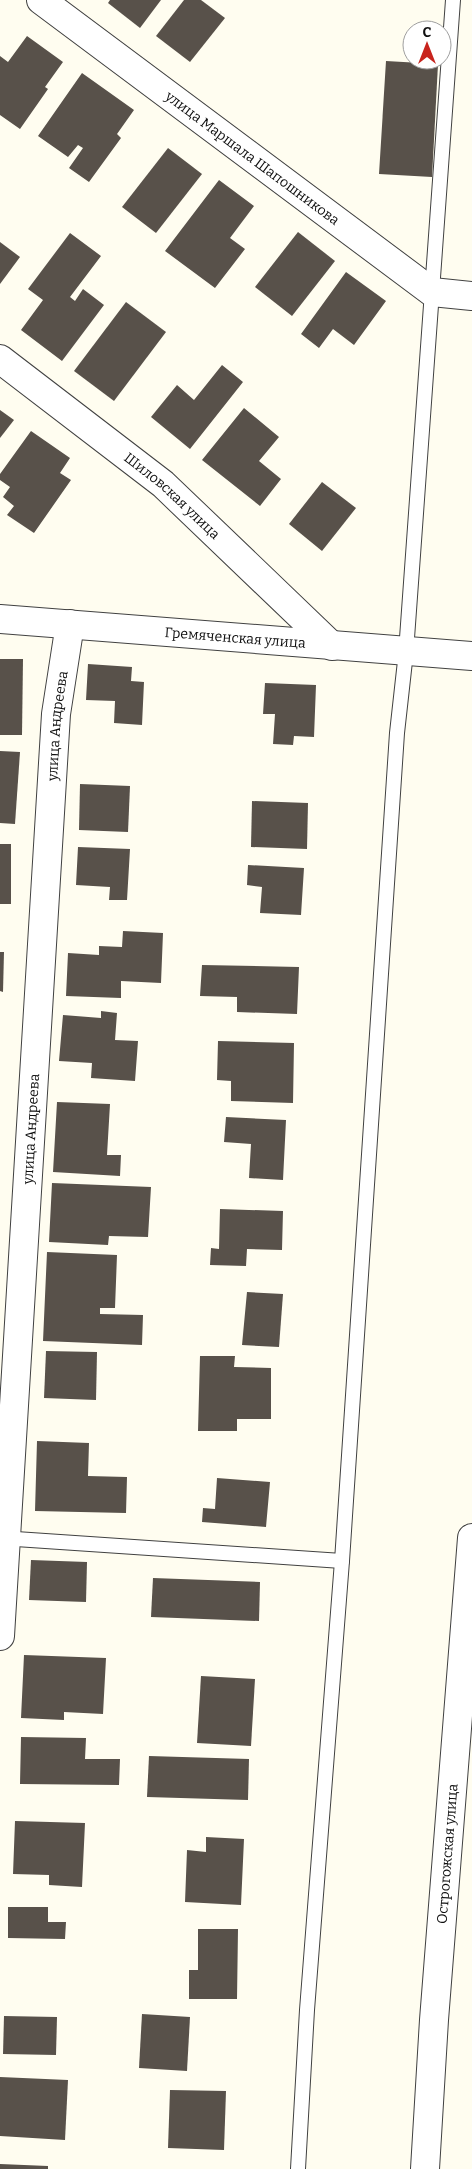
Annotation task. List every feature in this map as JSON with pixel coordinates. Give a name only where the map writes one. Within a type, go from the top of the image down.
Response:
[{"type":"street","name":"улица Маршала Шапошникова","points":[[41,0],[432,292]]},
{"type":"street","points":[[432,292],[472,296]]},
{"type":"street","name":"Шиловская улица","points":[[0,359],[163,484],[332,646]]},
{"type":"street","name":"Гремяченская улица","points":[[0,618],[472,656]]},
{"type":"street","name":"улица Андреева","points":[[0,1636],[3,1539],[56,714],[70,624]]},
{"type":"street","name":"Острогожская улица","points":[[425,2169],[434,2020],[472,1538]]},
{"type":"lane","points":[[298,2169],[307,2010],[342,1561],[397,733],[406,652],[453,0]]},
{"type":"lane","points":[[3,1539],[342,1561]]},
{"type":"building","points":[[110,0],[161,0],[140,28],[108,3]]},
{"type":"building","points":[[184,0],[201,0],[225,18],[190,62],[156,36]]},
{"type":"building","points":[[27,36],[63,62],[45,87],[48,89],[20,129],[0,115],[0,56],[8,62]]},
{"type":"building","points":[[386,61],[402,62],[402,70],[438,70],[432,177],[379,174]]},
{"type":"building","points":[[82,73],[134,110],[117,134],[121,138],[89,182],[69,168],[83,148],[78,145],[68,157],[38,136]]},
{"type":"building","points":[[168,148],[202,174],[156,233],[122,207]]},
{"type":"building","points":[[219,180],[254,206],[230,238],[245,249],[215,288],[165,251]]},
{"type":"building","points":[[298,232],[335,261],[292,316],[255,287]]},
{"type":"building","points":[[70,233],[101,256],[70,297],[75,301],[83,289],[104,305],[62,361],[21,330],[43,300],[28,289]]},
{"type":"building","points":[[0,242],[20,257],[0,284]]},
{"type":"building","points":[[346,272],[386,301],[354,345],[333,329],[319,348],[301,334]]},
{"type":"building","points":[[126,302],[166,332],[114,401],[74,371]]},
{"type":"building","points":[[222,365],[243,382],[190,449],[151,417],[177,385],[194,400]]},
{"type":"building","points":[[244,408],[279,437],[259,461],[281,479],[260,506],[202,460]]},
{"type":"building","points":[[0,410],[14,420],[0,438]]},
{"type":"building","points":[[31,431],[70,458],[60,473],[71,480],[34,533],[7,515],[14,506],[3,497],[10,487],[0,480],[0,474]]},
{"type":"building","points":[[322,482],[356,508],[322,551],[289,524]]},
{"type":"building","points":[[0,659],[23,659],[22,735],[0,735]]},
{"type":"building","points":[[88,664],[132,667],[131,681],[144,682],[142,725],[114,723],[115,701],[86,700]]},
{"type":"building","points":[[265,683],[316,685],[314,737],[294,736],[293,745],[273,744],[275,714],[263,714]]},
{"type":"building","points":[[0,751],[20,752],[15,824],[0,823]]},
{"type":"building","points":[[80,784],[130,786],[128,832],[79,830]]},
{"type":"building","points":[[252,801],[308,803],[307,849],[251,847]]},
{"type":"building","points":[[0,844],[11,844],[11,904],[0,904]]},
{"type":"building","points":[[78,847],[130,849],[127,900],[109,900],[110,887],[76,885]]},
{"type":"building","points":[[248,865],[304,868],[301,915],[260,913],[262,887],[247,885]]},
{"type":"building","points":[[123,931],[163,933],[161,983],[121,981],[121,998],[66,996],[68,953],[99,955],[99,946],[122,947]]},
{"type":"building","points":[[0,952],[4,952],[3,992],[0,991]]},
{"type":"building","points":[[202,965],[299,967],[297,1014],[237,1012],[237,997],[200,996]]},
{"type":"building","points":[[101,1011],[117,1013],[115,1040],[138,1041],[135,1081],[91,1078],[92,1063],[59,1061],[63,1015],[101,1018]]},
{"type":"building","points":[[218,1041],[294,1043],[293,1103],[231,1101],[231,1081],[217,1080]]},
{"type":"building","points":[[57,1102],[110,1104],[107,1155],[121,1155],[120,1176],[53,1172]]},
{"type":"building","points":[[226,1117],[286,1120],[283,1180],[249,1178],[251,1144],[224,1142]]},
{"type":"building","points":[[52,1183],[151,1187],[148,1237],[109,1236],[108,1245],[49,1242]]},
{"type":"building","points":[[220,1209],[283,1211],[282,1250],[247,1249],[246,1266],[210,1265],[211,1248],[219,1249]]},
{"type":"building","points":[[47,1252],[117,1255],[115,1308],[100,1308],[100,1314],[143,1315],[142,1345],[43,1341]]},
{"type":"building","points":[[247,1292],[283,1294],[279,1347],[242,1345]]},
{"type":"building","points":[[46,1351],[97,1352],[96,1400],[44,1398]]},
{"type":"building","points":[[200,1356],[235,1356],[234,1367],[271,1368],[271,1419],[237,1419],[237,1431],[198,1431]]},
{"type":"building","points":[[37,1441],[89,1443],[88,1476],[127,1477],[126,1513],[35,1511]]},
{"type":"building","points":[[217,1478],[270,1482],[266,1527],[202,1522],[203,1508],[215,1509]]},
{"type":"building","points":[[31,1560],[87,1562],[86,1602],[29,1600]]},
{"type":"building","points":[[153,1578],[260,1582],[259,1621],[151,1617]]},
{"type":"building","points":[[24,1655],[106,1658],[103,1714],[64,1712],[64,1720],[21,1718]]},
{"type":"building","points":[[201,1676],[255,1679],[251,1746],[197,1743]]},
{"type":"building","points":[[21,1737],[86,1738],[85,1759],[120,1759],[119,1785],[20,1784]]},
{"type":"building","points":[[149,1756],[249,1759],[248,1800],[147,1797]]},
{"type":"building","points":[[15,1821],[85,1823],[82,1887],[49,1885],[49,1875],[13,1874]]},
{"type":"building","points":[[206,1837],[244,1839],[241,1905],[185,1902],[187,1850],[206,1852]]},
{"type":"building","points":[[8,1907],[48,1907],[48,1922],[66,1922],[65,1939],[8,1938]]},
{"type":"building","points":[[198,1929],[238,1929],[237,1999],[189,1999],[189,1970],[198,1970]]},
{"type":"building","points":[[142,2014],[190,2017],[187,2071],[139,2068]]},
{"type":"building","points":[[4,2016],[57,2017],[56,2055],[3,2054]]},
{"type":"building","points":[[0,2077],[68,2080],[65,2140],[0,2136]]},
{"type":"building","points":[[170,2090],[226,2091],[224,2150],[168,2148]]},
{"type":"building","points":[[0,2164],[48,2166],[48,2169],[0,2169]]}]
